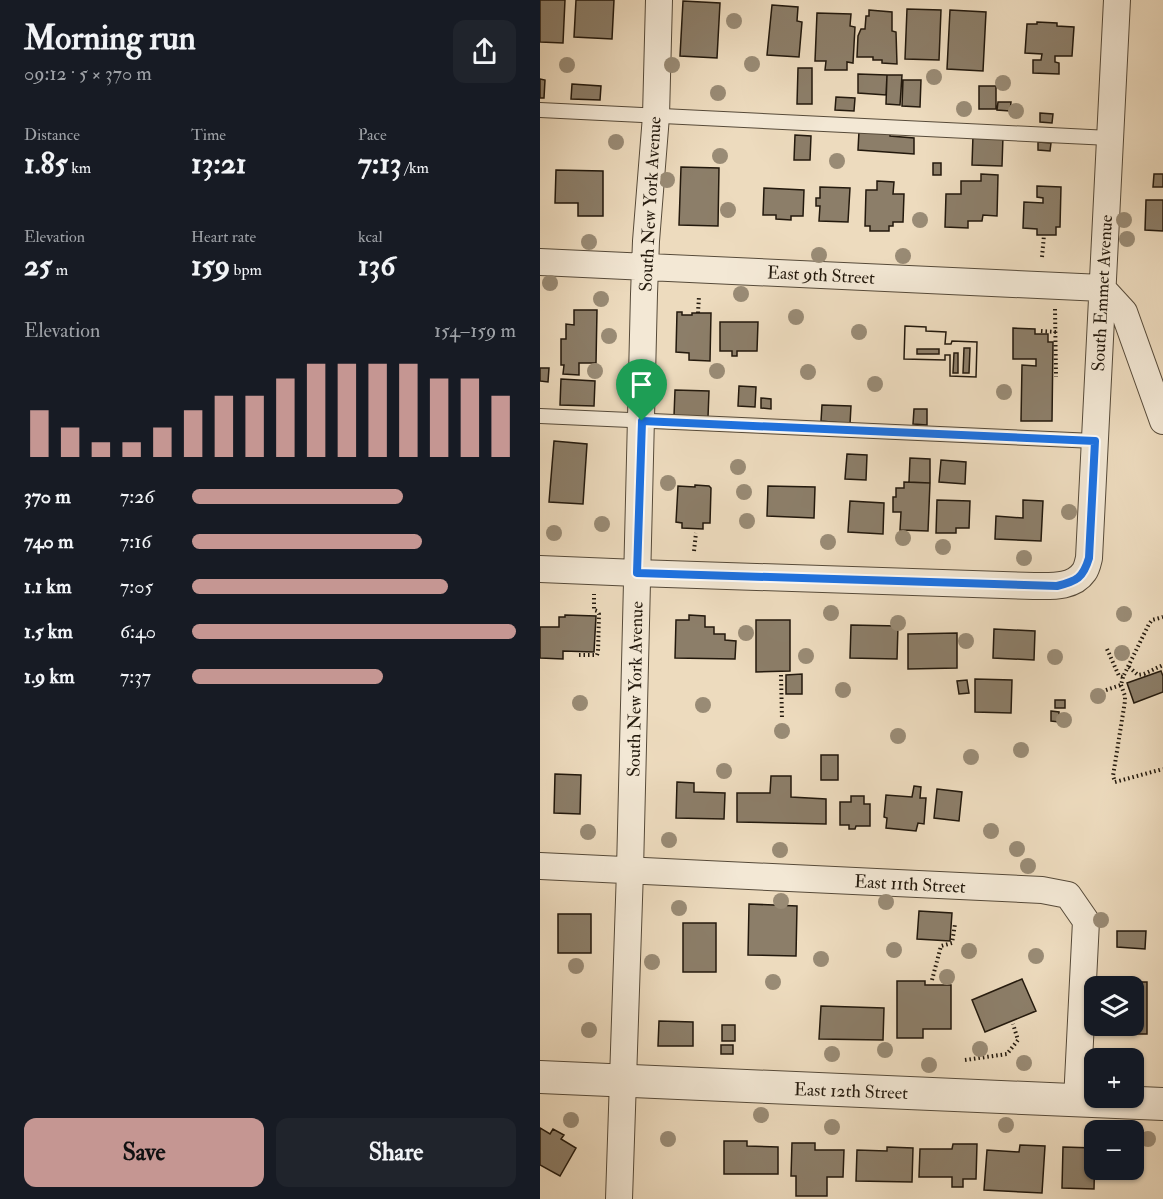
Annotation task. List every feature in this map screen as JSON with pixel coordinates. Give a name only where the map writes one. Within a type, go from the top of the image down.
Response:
[{"type":"street","name":"South New York Avenue","points":[[619,1199],[646,241],[656,116],[659,0]]},
{"type":"street","name":"South Emmet Avenue","points":[[637,573],[1057,586],[1074,581],[1085,571],[1089,558],[1117,0]]},
{"type":"street","name":"East 9th Street","points":[[540,262],[1102,288]]},
{"type":"street","points":[[1102,288],[1124,312],[1163,421]]},
{"type":"street","points":[[540,569],[637,573]]},
{"type":"street","name":"East 11th Street","points":[[540,866],[1042,890],[1068,896],[1086,921],[1077,1101]]},
{"type":"street","name":"East 12th Street","points":[[540,1077],[1163,1104]]},
{"type":"lane","points":[[540,110],[1110,138]]},
{"type":"lane","points":[[540,416],[1095,441]]},
{"type":"path","points":[[1042,257],[1044,235]]},
{"type":"path","points":[[698,313],[699,296]]},
{"type":"path","points":[[1055,308],[1056,377]]},
{"type":"path","points":[[1041,331],[1056,332]]},
{"type":"path","points":[[694,551],[696,533]]},
{"type":"path","points":[[579,655],[597,654],[598,652],[599,614],[594,610],[594,591]]},
{"type":"path","points":[[1163,617],[1152,620],[1149,624],[1123,677],[1121,685],[1125,701],[1114,782],[1163,769]]},
{"type":"path","points":[[1107,650],[1119,676],[1123,677]]},
{"type":"path","points":[[1129,667],[1138,675],[1163,665]]},
{"type":"path","points":[[781,675],[782,719]]},
{"type":"path","points":[[1106,690],[1121,685]]},
{"type":"path","points":[[932,980],[941,946],[952,943],[955,924]]},
{"type":"path","points":[[965,1060],[1007,1054],[1018,1040],[1012,1024]]},
{"type":"building","points":[[540,0],[565,0],[563,43],[540,42]]},
{"type":"building","points":[[576,0],[614,0],[612,39],[574,37]]},
{"type":"building","points":[[683,1],[720,3],[717,58],[680,56]]},
{"type":"building","points":[[772,5],[798,7],[797,21],[802,22],[799,57],[767,55]]},
{"type":"building","points":[[907,9],[941,10],[939,60],[905,59]]},
{"type":"building","points":[[869,10],[892,12],[892,31],[896,32],[897,64],[882,63],[882,60],[873,60],[873,57],[857,57],[858,36],[861,29],[865,29]]},
{"type":"building","points":[[950,10],[986,12],[983,71],[947,69]]},
{"type":"building","points":[[817,13],[851,14],[850,26],[855,27],[853,63],[847,62],[847,70],[825,70],[826,61],[815,61]]},
{"type":"building","points":[[1037,22],[1074,27],[1072,56],[1055,56],[1055,62],[1059,63],[1059,74],[1033,73],[1033,60],[1041,60],[1042,54],[1025,53],[1027,24],[1037,24]]},
{"type":"building","points":[[798,68],[812,68],[812,104],[797,104]]},
{"type":"building","points":[[858,74],[887,75],[886,95],[858,93]]},
{"type":"building","points":[[887,75],[902,75],[900,105],[886,104]]},
{"type":"building","points":[[540,79],[545,80],[544,98],[540,98]]},
{"type":"building","points":[[903,80],[921,80],[920,107],[902,106]]},
{"type":"building","points":[[572,84],[601,86],[600,100],[571,99]]},
{"type":"building","points":[[979,86],[996,86],[996,109],[979,109]]},
{"type":"building","points":[[836,97],[855,98],[854,111],[835,110]]},
{"type":"building","points":[[998,102],[1011,102],[1010,111],[997,110]]},
{"type":"building","points":[[1040,113],[1053,114],[1052,123],[1040,122]]},
{"type":"building","points":[[859,131],[890,132],[890,136],[914,138],[914,154],[858,150]]},
{"type":"building","points":[[795,135],[811,136],[810,160],[794,160]]},
{"type":"building","points":[[973,135],[1003,136],[1002,166],[972,165]]},
{"type":"building","points":[[1038,142],[1051,143],[1050,151],[1038,150]]},
{"type":"building","points":[[933,163],[941,163],[941,175],[933,175]]},
{"type":"building","points":[[681,167],[719,168],[718,226],[679,225]]},
{"type":"building","points":[[556,170],[603,171],[603,216],[578,216],[578,203],[555,203]]},
{"type":"building","points":[[981,174],[998,175],[997,216],[983,215],[982,221],[968,221],[968,228],[945,227],[946,194],[961,194],[961,181],[981,181]]},
{"type":"building","points":[[1154,174],[1163,174],[1163,187],[1153,187]]},
{"type":"building","points":[[877,181],[894,182],[893,194],[904,194],[903,222],[893,222],[893,226],[889,226],[889,231],[870,231],[870,226],[865,226],[866,190],[877,190]]},
{"type":"building","points":[[1037,186],[1061,187],[1060,227],[1056,227],[1056,235],[1037,235],[1037,229],[1023,228],[1024,202],[1043,203],[1043,198],[1037,197]]},
{"type":"building","points":[[820,187],[850,188],[848,222],[819,221],[820,206],[816,206],[816,198],[820,198]]},
{"type":"building","points":[[764,188],[804,190],[803,216],[791,216],[791,220],[776,219],[776,215],[763,215]]},
{"type":"building","points":[[1146,200],[1163,200],[1163,231],[1145,230]]},
{"type":"building","points":[[574,310],[597,310],[596,363],[579,363],[579,375],[563,374],[564,365],[561,365],[561,339],[566,339],[566,324],[574,325]]},
{"type":"building","points":[[677,312],[682,312],[682,315],[711,313],[710,361],[689,360],[689,353],[676,352]]},
{"type":"building","points":[[720,322],[758,322],[757,351],[737,351],[737,356],[732,356],[732,351],[720,351]]},
{"type":"building","points":[[905,326],[926,327],[926,331],[946,332],[945,344],[951,344],[952,341],[977,342],[976,377],[950,376],[950,355],[945,355],[945,360],[904,359]],"holes":[[[964,348],[970,348],[969,373],[963,373]],[[917,349],[939,349],[939,354],[917,354]],[[954,353],[958,353],[958,373],[953,373]]]},
{"type":"building","points":[[905,326],[926,327],[926,331],[946,332],[945,344],[951,344],[952,341],[977,342],[976,377],[950,376],[950,355],[945,355],[945,360],[904,359]]},
{"type":"building","points":[[1013,328],[1035,329],[1035,334],[1048,334],[1048,342],[1053,342],[1052,421],[1021,421],[1022,365],[1036,366],[1036,359],[1013,359]]},
{"type":"building","points":[[540,368],[549,368],[548,382],[540,381]]},
{"type":"building","points":[[561,379],[595,381],[594,406],[560,405]]},
{"type":"building","points":[[739,386],[756,387],[755,407],[738,406]]},
{"type":"building","points":[[675,390],[709,391],[708,417],[674,416]]},
{"type":"building","points":[[761,398],[771,399],[771,409],[761,408]]},
{"type":"building","points":[[822,405],[851,406],[850,424],[821,421]]},
{"type":"building","points":[[914,409],[927,409],[927,425],[913,424]]},
{"type":"building","points":[[554,441],[587,444],[583,504],[549,502]]},
{"type":"building","points":[[847,454],[867,455],[866,480],[845,479]]},
{"type":"building","points":[[910,458],[930,459],[930,483],[909,482]]},
{"type":"building","points":[[941,460],[966,462],[965,484],[939,482]]},
{"type":"building","points":[[904,482],[930,483],[928,531],[900,530],[901,512],[893,512],[893,497],[896,497],[896,488],[904,488]]},
{"type":"building","points":[[695,485],[711,488],[710,523],[703,523],[703,529],[682,528],[682,523],[676,522],[678,486],[695,487]]},
{"type":"building","points":[[768,486],[815,487],[814,518],[767,516]]},
{"type":"building","points":[[937,500],[970,501],[969,528],[956,528],[956,533],[936,533]]},
{"type":"building","points":[[1023,500],[1043,501],[1041,541],[995,539],[996,516],[1023,518]]},
{"type":"building","points":[[850,501],[884,503],[883,534],[848,532]]},
{"type":"building","points":[[565,615],[596,616],[594,652],[563,651],[563,659],[540,658],[540,627],[559,627],[559,617],[565,617]]},
{"type":"building","points":[[689,615],[705,616],[705,627],[714,627],[714,634],[725,634],[725,640],[736,641],[735,659],[675,658],[676,620],[689,620]]},
{"type":"building","points":[[756,620],[790,620],[790,671],[756,672]]},
{"type":"building","points":[[851,625],[898,626],[897,659],[850,658]]},
{"type":"building","points":[[994,629],[1035,631],[1034,660],[993,658]]},
{"type":"building","points":[[957,633],[957,668],[908,669],[908,634]]},
{"type":"building","points":[[1161,671],[1163,692],[1134,703],[1127,683]]},
{"type":"building","points":[[802,674],[802,694],[786,694],[786,675]]},
{"type":"building","points":[[975,679],[1012,680],[1011,713],[975,712]]},
{"type":"building","points":[[967,680],[969,693],[959,694],[957,681]]},
{"type":"building","points":[[1055,700],[1065,700],[1065,708],[1055,708]]},
{"type":"building","points":[[1051,711],[1059,712],[1059,722],[1051,721]]},
{"type":"building","points":[[821,755],[838,755],[838,780],[821,780]]},
{"type":"building","points":[[555,774],[581,775],[580,814],[554,813]]},
{"type":"building","points":[[771,776],[791,776],[791,797],[826,799],[826,824],[737,822],[737,793],[770,793]]},
{"type":"building","points":[[677,782],[694,783],[694,792],[725,793],[724,819],[676,818]]},
{"type":"building","points":[[914,786],[921,787],[920,798],[926,798],[924,824],[918,823],[916,831],[886,828],[887,818],[884,817],[886,795],[912,797]]},
{"type":"building","points":[[937,789],[962,792],[959,821],[934,818]]},
{"type":"building","points":[[851,796],[864,796],[864,804],[870,804],[870,826],[856,826],[855,829],[849,829],[849,825],[840,825],[840,802],[851,802]]},
{"type":"building","points":[[749,904],[797,906],[796,956],[748,955]]},
{"type":"building","points":[[919,911],[952,913],[950,941],[917,939]]},
{"type":"building","points":[[558,914],[591,914],[591,953],[558,953]]},
{"type":"building","points":[[683,923],[716,923],[716,972],[683,972]]},
{"type":"building","points":[[1117,931],[1146,931],[1145,949],[1117,947]]},
{"type":"building","points":[[1022,979],[1036,1011],[985,1032],[972,1000]]},
{"type":"building","points":[[897,981],[925,981],[925,985],[951,985],[951,1029],[923,1029],[923,1038],[897,1038]]},
{"type":"building","points":[[1144,982],[1147,982],[1147,1034],[1144,1034]]},
{"type":"building","points":[[821,1006],[884,1008],[883,1040],[819,1039]]},
{"type":"building","points":[[659,1021],[693,1022],[693,1046],[658,1046]]},
{"type":"building","points":[[722,1025],[735,1025],[735,1041],[722,1041]]},
{"type":"building","points":[[721,1045],[733,1045],[733,1054],[721,1054]]},
{"type":"building","points":[[540,1128],[550,1134],[553,1129],[564,1135],[561,1139],[576,1148],[560,1176],[540,1165]]},
{"type":"building","points":[[724,1141],[747,1141],[747,1146],[778,1147],[778,1174],[724,1174]]},
{"type":"building","points":[[792,1143],[815,1143],[815,1150],[844,1150],[843,1177],[827,1177],[827,1196],[796,1196],[796,1176],[791,1176]]},
{"type":"building","points":[[953,1144],[977,1144],[976,1179],[963,1179],[963,1187],[952,1187],[952,1177],[919,1177],[920,1149],[952,1149]]},
{"type":"building","points":[[1020,1145],[1045,1146],[1042,1193],[984,1190],[987,1150],[1019,1152]]},
{"type":"building","points":[[887,1147],[913,1148],[912,1182],[856,1181],[857,1150],[887,1151]]},
{"type":"building","points":[[1063,1147],[1084,1148],[1084,1180],[1094,1180],[1094,1189],[1062,1188]]},
{"type":"route","points":[[642,421],[1095,441],[1089,558],[1085,571],[1074,581],[1057,586],[637,573],[642,421]]}]
